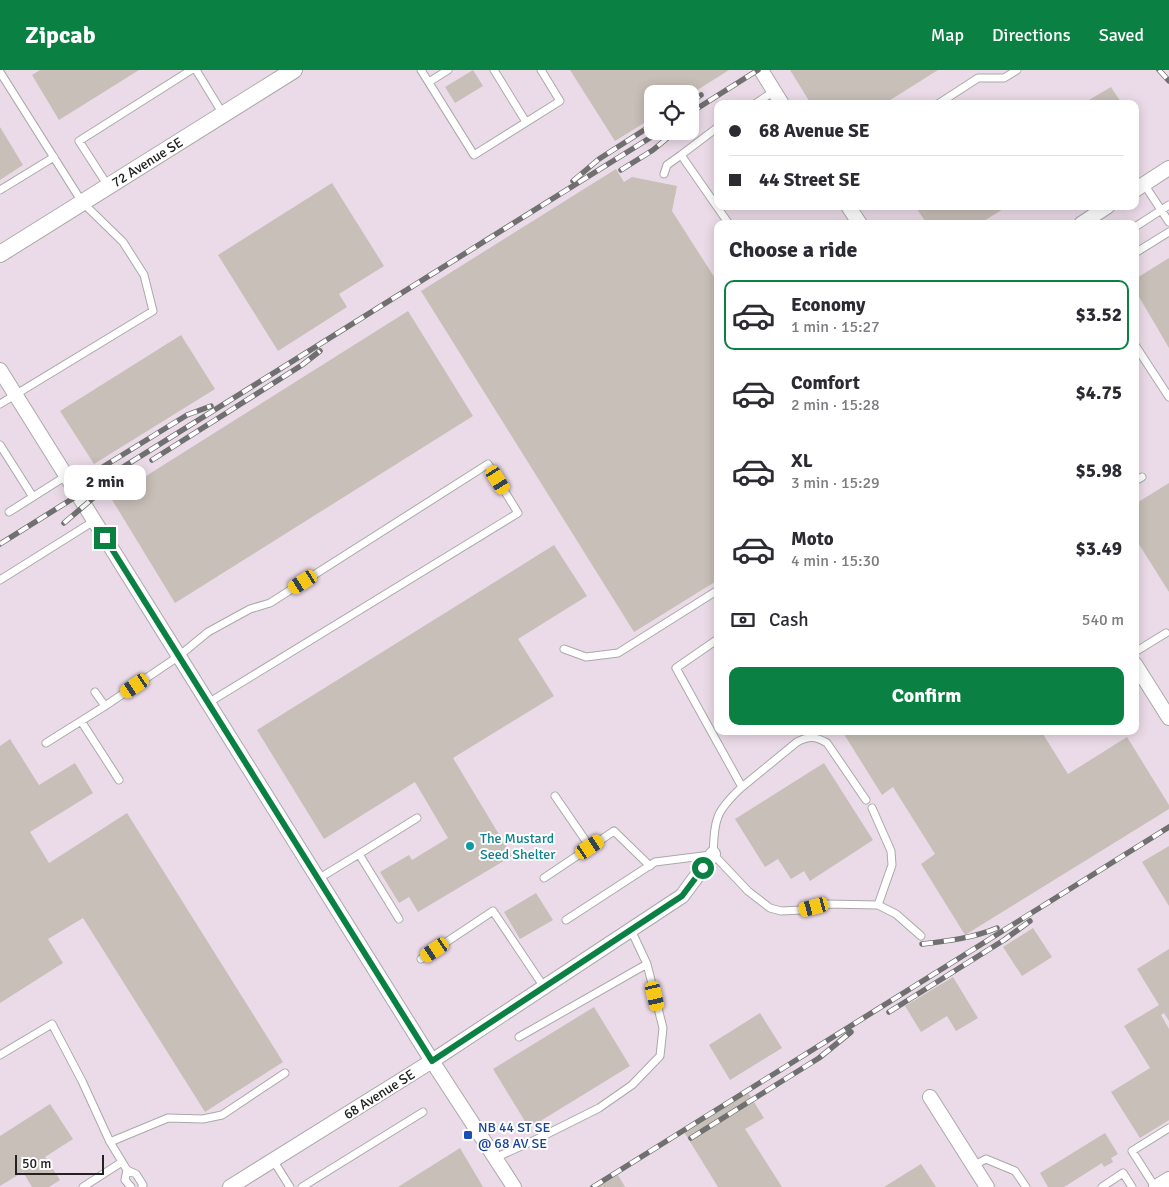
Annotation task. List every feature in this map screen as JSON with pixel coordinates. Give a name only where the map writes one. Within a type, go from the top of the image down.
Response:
[{"type":"street","name":"72 Avenue SE","points":[[0,254],[294,70]]},
{"type":"street","points":[[761,70],[780,100]]},
{"type":"street","points":[[1140,187],[1169,168]]},
{"type":"street","points":[[1087,220],[1102,210]]},
{"type":"street","points":[[0,370],[432,1061],[514,1187]]},
{"type":"street","points":[[1139,670],[1169,718]]},
{"type":"street","name":"68 Avenue SE","points":[[230,1187],[432,1061],[682,896],[713,854]]},
{"type":"street","points":[[930,1097],[987,1187]]},
{"type":"street","points":[[1156,1187],[1169,1179]]},
{"type":"lane","points":[[108,186],[79,141],[192,70]]},
{"type":"lane","points":[[196,70],[224,114]]},
{"type":"lane","points":[[421,70],[474,155],[560,102],[541,70]]},
{"type":"lane","points":[[428,82],[448,70]]},
{"type":"lane","points":[[494,70],[526,122]]},
{"type":"lane","points":[[944,100],[978,78],[1004,78],[1017,70]]},
{"type":"lane","points":[[0,72],[82,202],[123,242],[144,275],[153,312],[0,404]]},
{"type":"lane","points":[[761,100],[774,91]]},
{"type":"lane","points":[[664,174],[668,165],[714,130]]},
{"type":"lane","points":[[681,156],[714,203]]},
{"type":"lane","points":[[0,190],[54,157]]},
{"type":"lane","points":[[1140,187],[1162,210],[1169,222]]},
{"type":"lane","points":[[1139,224],[1169,205]]},
{"type":"lane","points":[[1139,251],[1169,232]]},
{"type":"lane","points":[[1139,351],[1169,397]]},
{"type":"lane","points":[[0,445],[33,497]]},
{"type":"lane","points":[[46,743],[81,722],[179,656],[208,632],[250,609],[270,604],[488,464],[518,513],[208,703]]},
{"type":"lane","points":[[9,512],[66,476]]},
{"type":"lane","points":[[0,580],[94,521]]},
{"type":"lane","points":[[564,649],[586,657],[618,653],[714,593]]},
{"type":"lane","points":[[1139,650],[1166,633]]},
{"type":"lane","points":[[714,642],[676,668],[742,787]]},
{"type":"lane","points":[[95,692],[105,706]]},
{"type":"lane","points":[[81,722],[119,780]]},
{"type":"lane","points":[[866,800],[827,743],[817,737],[808,736],[797,742],[727,801],[718,813],[714,824],[713,854],[754,897],[770,908],[781,911],[802,910],[826,904],[878,905],[896,914],[922,936]]},
{"type":"lane","points":[[555,796],[590,847]]},
{"type":"lane","points":[[872,808],[891,851],[892,866],[878,905]]},
{"type":"lane","points":[[318,879],[417,818]]},
{"type":"lane","points":[[544,878],[614,831],[650,866]]},
{"type":"lane","points":[[359,854],[399,919]]},
{"type":"lane","points":[[566,920],[655,862],[713,854]]},
{"type":"lane","points":[[421,959],[493,911],[544,987]]},
{"type":"lane","points":[[495,1158],[537,1140],[599,1108],[632,1085],[660,1056],[663,1028],[648,964],[631,930]]},
{"type":"lane","points":[[519,1037],[648,964]]},
{"type":"lane","points":[[0,1055],[52,1024],[82,1081],[110,1142],[127,1170],[136,1174],[143,1185],[142,1187]]},
{"type":"lane","points":[[110,1142],[168,1118],[204,1119],[222,1114],[285,1074]]},
{"type":"lane","points":[[302,1187],[423,1112]]},
{"type":"lane","points":[[1156,1187],[1132,1151],[1169,1128]]},
{"type":"lane","points":[[974,1166],[986,1159],[994,1162],[1016,1171],[1026,1187]]},
{"type":"lane","points":[[273,1160],[290,1187]]},
{"type":"lane","points":[[83,1187],[122,1162]]},
{"type":"lane","points":[[127,1170],[125,1180],[131,1187]]},
{"type":"lane","points":[[1102,1187],[1123,1173],[1132,1187]]},
{"type":"shaded area","points":[[0,70],[1169,70],[1169,1187],[0,1187]]},
{"type":"building","points":[[40,70],[139,70],[59,120],[32,75]]},
{"type":"building","points":[[473,70],[483,86],[455,103],[445,87]]},
{"type":"building","points":[[570,70],[729,70],[699,89],[699,85],[644,85],[644,123],[615,141]]},
{"type":"building","points":[[790,70],[938,70],[890,100],[809,100]]},
{"type":"building","points":[[1111,87],[1119,100],[1089,100]]},
{"type":"building","points":[[0,127],[23,165],[0,180]]},
{"type":"building","points":[[616,169],[624,182],[632,177],[677,186],[672,211],[714,277],[714,582],[634,632],[421,291]]},
{"type":"building","points":[[332,183],[384,266],[339,294],[347,307],[278,351],[218,255]]},
{"type":"building","points":[[918,210],[1002,210],[985,220],[924,220]]},
{"type":"building","points":[[1169,258],[1169,348],[1139,297],[1139,277]]},
{"type":"building","points":[[408,311],[473,416],[175,603],[111,498]]},
{"type":"building","points":[[181,335],[215,389],[94,464],[60,411]]},
{"type":"building","points":[[1169,483],[1169,592],[1139,544],[1139,502]]},
{"type":"building","points":[[554,545],[587,596],[518,639],[554,696],[453,758],[512,856],[418,912],[409,897],[399,903],[380,872],[409,855],[412,860],[448,838],[415,782],[324,839],[257,730]]},
{"type":"building","points":[[844,735],[1044,735],[1068,774],[1127,737],[1169,805],[1169,809],[965,935],[921,864],[935,854],[893,787],[882,795]]},
{"type":"building","points":[[10,739],[39,785],[75,763],[93,793],[30,832],[49,863],[127,813],[283,1062],[205,1112],[83,918],[48,939],[63,963],[0,1003],[0,746]]},
{"type":"building","points":[[824,763],[873,840],[810,881],[804,871],[791,879],[778,859],[765,867],[735,819]]},
{"type":"building","points":[[1169,846],[1169,906],[1142,862]]},
{"type":"building","points":[[536,893],[553,920],[520,939],[504,912]]},
{"type":"building","points":[[1033,928],[1052,957],[1022,976],[1003,947]]},
{"type":"building","points":[[1169,949],[1169,1021],[1164,1013],[1161,1015],[1169,1029],[1169,1120],[1140,1138],[1111,1092],[1150,1068],[1124,1026],[1159,1005],[1137,969]]},
{"type":"building","points":[[953,977],[978,1018],[956,1031],[947,1016],[921,1032],[905,1006]]},
{"type":"building","points":[[594,1007],[630,1066],[529,1128],[493,1069]]},
{"type":"building","points":[[760,1013],[782,1048],[730,1080],[709,1045]]},
{"type":"building","points":[[747,1091],[764,1118],[745,1129],[782,1187],[718,1187],[684,1132]]},
{"type":"building","points":[[50,1104],[73,1139],[45,1157],[60,1180],[49,1187],[32,1187],[23,1172],[0,1186],[0,1136]]},
{"type":"building","points":[[1105,1133],[1118,1154],[1111,1158],[1113,1162],[1104,1167],[1102,1163],[1064,1187],[1048,1187],[1040,1173]]},
{"type":"building","points":[[460,1148],[483,1187],[398,1187]]},
{"type":"building","points":[[921,1164],[936,1187],[884,1187]]},
{"type":"building","points":[[618,1175],[625,1187],[598,1187]]},
{"type":"railway","points":[[699,107],[758,70]]},
{"type":"railway","points":[[1159,70],[1169,81]]},
{"type":"railway","points":[[573,181],[599,159],[644,130]]},
{"type":"railway","points":[[0,544],[647,140]]},
{"type":"railway","points":[[621,170],[665,140]]},
{"type":"railway","points":[[152,460],[302,365],[320,351]]},
{"type":"railway","points":[[93,473],[187,415],[211,406]]},
{"type":"railway","points":[[64,523],[119,476]]},
{"type":"railway","points":[[593,1187],[1169,827]]},
{"type":"railway","points":[[889,1012],[1004,940],[1030,921]]},
{"type":"railway","points":[[922,944],[970,937],[997,928]]},
{"type":"railway","points":[[691,1138],[819,1058],[851,1032]]},
{"type":"place","name":"The Mustard Seed Shelter","points":[[470,846]]},
{"type":"place","name":"NB 44 ST SE @ 68 AV SE","points":[[468,1135]]},
{"type":"route","points":[[105,538],[432,1061],[682,896],[703,868]]}]
